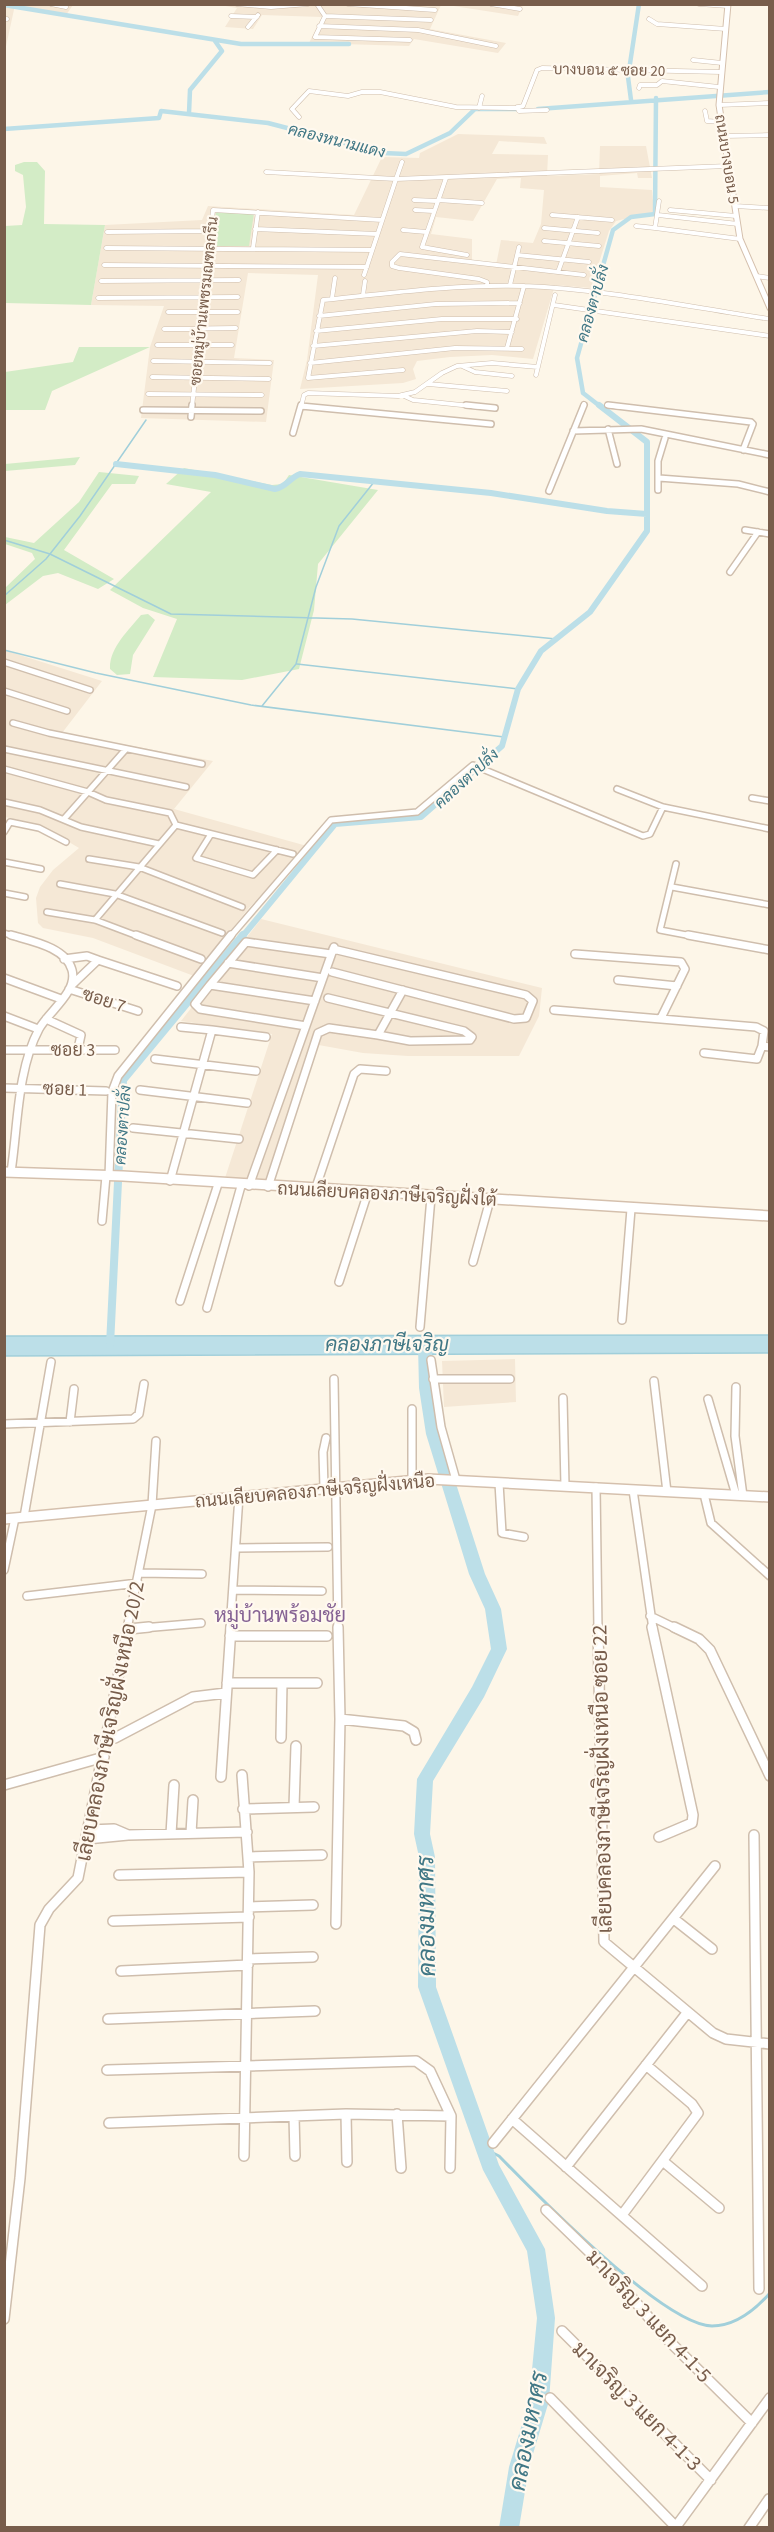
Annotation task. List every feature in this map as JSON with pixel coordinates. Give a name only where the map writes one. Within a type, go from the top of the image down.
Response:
[{"type":"main road","name":"ถนนบางบอน 5","points":[[728,5],[718,105],[740,239],[770,308]]},
{"type":"main road","name":"ถนนเลียบคลองภาษีเจริญฝั่งใต้","points":[[8,1172],[123,1176],[245,1186],[770,1216]]},
{"type":"main road","name":"ถนนเลียบคลองภาษีเจริญฝั่งเหนือ","points":[[15,1518],[412,1479],[770,1497]]},
{"type":"street","points":[[51,4],[66,7]]},
{"type":"street","points":[[237,4],[262,7],[308,4]]},
{"type":"street","points":[[317,4],[324,10],[325,16],[315,37],[410,40]]},
{"type":"street","points":[[348,4],[405,6],[435,10]]},
{"type":"street","points":[[491,4],[520,9]]},
{"type":"street","points":[[699,4],[728,5]]},
{"type":"street","points":[[390,38],[405,6]]},
{"type":"street","points":[[249,27],[262,7]]},
{"type":"street","points":[[231,16],[257,17]]},
{"type":"street","points":[[325,16],[400,17],[430,20]]},
{"type":"street","points":[[649,19],[657,24],[726,29]]},
{"type":"street","points":[[319,26],[395,28],[496,46]]},
{"type":"street","points":[[693,60],[722,63]]},
{"type":"street","name":"บางบอน ๕ ซอย 20","points":[[517,109],[523,105],[539,69],[721,72]]},
{"type":"street","points":[[639,88],[640,85],[657,85],[662,81],[719,87]]},
{"type":"street","points":[[299,117],[292,109],[306,92],[348,96],[372,91],[456,107],[547,110]]},
{"type":"street","points":[[366,98],[372,91]]},
{"type":"street","points":[[479,108],[482,96]]},
{"type":"street","points":[[718,105],[770,103]]},
{"type":"street","points":[[705,111],[707,122],[721,122]]},
{"type":"street","points":[[724,136],[770,135]]},
{"type":"street","points":[[363,295],[367,267],[402,162]]},
{"type":"street","points":[[266,172],[396,179],[728,166]]},
{"type":"street","points":[[446,178],[422,248],[467,255]]},
{"type":"street","points":[[414,200],[482,203]]},
{"type":"street","points":[[654,228],[658,215],[658,201]]},
{"type":"street","points":[[735,206],[770,208]]},
{"type":"street","name":"ซอยหมู่บ้านเพชรมณฑลกรีน","points":[[191,417],[213,210],[382,220]]},
{"type":"street","points":[[415,210],[433,212]]},
{"type":"street","points":[[670,210],[736,216]]},
{"type":"street","points":[[253,248],[258,212]]},
{"type":"street","points":[[552,215],[612,220]]},
{"type":"street","points":[[658,215],[738,224]]},
{"type":"street","points":[[558,272],[578,217]]},
{"type":"street","points":[[636,226],[740,239]]},
{"type":"street","points":[[544,228],[598,233]]},
{"type":"street","points":[[255,229],[377,234]]},
{"type":"street","points":[[403,230],[426,232]]},
{"type":"street","points":[[107,232],[210,231]]},
{"type":"street","points":[[544,242],[599,246]]},
{"type":"street","points":[[106,248],[372,250]]},
{"type":"street","points":[[510,285],[519,248]]},
{"type":"street","points":[[487,286],[487,282],[480,279],[399,268],[392,266],[392,261],[400,254],[584,275]]},
{"type":"street","points":[[517,255],[589,262]]},
{"type":"street","points":[[104,265],[367,267]]},
{"type":"street","points":[[756,276],[770,278]]},
{"type":"street","points":[[332,298],[335,278]]},
{"type":"street","points":[[101,281],[239,280]]},
{"type":"street","points":[[403,370],[312,379],[307,376],[323,300],[510,285],[599,291],[770,318]]},
{"type":"street","points":[[507,348],[517,319],[524,286]]},
{"type":"street","points":[[536,375],[555,295]]},
{"type":"street","points":[[98,298],[238,297]]},
{"type":"street","points":[[319,316],[436,304],[520,303]]},
{"type":"street","points":[[554,305],[770,336]]},
{"type":"street","points":[[168,312],[238,312]]},
{"type":"street","points":[[316,331],[451,318],[517,319]]},
{"type":"street","points":[[164,329],[236,328]]},
{"type":"street","points":[[313,346],[466,332],[512,332]]},
{"type":"street","points":[[157,345],[232,345]]},
{"type":"street","points":[[310,363],[455,348],[522,349]]},
{"type":"street","points":[[153,361],[270,363]]},
{"type":"street","points":[[402,395],[428,384],[439,374],[462,366],[491,364],[538,367]]},
{"type":"street","points":[[462,366],[475,372],[512,376]]},
{"type":"street","points":[[152,377],[269,379]]},
{"type":"street","points":[[428,384],[507,392]]},
{"type":"street","points":[[293,433],[304,395],[308,393],[402,395],[413,400],[495,408]]},
{"type":"street","points":[[148,394],[262,395]]},
{"type":"street","points":[[549,491],[584,404]]},
{"type":"street","points":[[607,405],[751,422],[753,424],[743,450]]},
{"type":"street","points":[[301,406],[491,424]]},
{"type":"street","points":[[143,410],[261,411]]},
{"type":"street","points":[[608,429],[616,464]]},
{"type":"street","points":[[573,431],[641,429],[770,455]]},
{"type":"street","points":[[658,490],[658,461],[665,438]]},
{"type":"street","points":[[659,478],[738,484],[770,492]]},
{"type":"street","points":[[745,530],[770,534]]},
{"type":"street","points":[[730,572],[758,532]]},
{"type":"street","points":[[6,664],[90,690]]},
{"type":"street","points":[[4,691],[67,711]]},
{"type":"street","points":[[13,723],[49,733],[202,764]]},
{"type":"street","points":[[4,749],[186,787]]},
{"type":"street","points":[[64,819],[126,749]]},
{"type":"street","points":[[102,1221],[109,1176],[112,1092],[116,1081],[133,1054],[252,909],[331,820],[417,812],[477,766],[643,836],[650,834],[663,807]]},
{"type":"street","points":[[4,769],[88,792],[106,800],[170,813],[176,825],[293,854]]},
{"type":"street","points":[[617,789],[663,807],[770,829]]},
{"type":"street","points":[[752,798],[770,801]]},
{"type":"street","points":[[4,802],[64,819],[81,827],[159,844]]},
{"type":"street","points":[[5,830],[10,822],[39,828],[66,842]]},
{"type":"street","points":[[95,920],[176,825]]},
{"type":"street","points":[[211,834],[196,858],[253,875],[277,850]]},
{"type":"street","points":[[89,859],[139,867],[242,907]]},
{"type":"street","points":[[4,862],[41,869]]},
{"type":"street","points":[[676,864],[660,930],[770,950]]},
{"type":"street","points":[[60,884],[115,894],[222,933]]},
{"type":"street","points":[[672,887],[770,905]]},
{"type":"street","points":[[4,893],[25,897]]},
{"type":"street","points":[[47,912],[95,920],[201,959]]},
{"type":"street","points":[[4,933],[57,951],[73,973],[71,986]]},
{"type":"street","points":[[306,1026],[200,1010],[195,1004],[243,943],[249,942],[333,950],[526,995],[533,1001],[528,1016],[520,1019],[332,972]]},
{"type":"street","points":[[207,1308],[245,1186],[333,950]]},
{"type":"street","points":[[575,954],[681,962],[685,969],[661,1018]]},
{"type":"street","points":[[64,959],[87,956],[177,986]]},
{"type":"street","points":[[8,1172],[31,1051],[38,1029],[71,986],[98,960]]},
{"type":"street","points":[[228,963],[323,978]]},
{"type":"street","points":[[4,978],[61,999]]},
{"type":"street","points":[[618,980],[676,986]]},
{"type":"street","points":[[210,985],[315,1002]]},
{"type":"street","name":"ซอย 7","points":[[71,986],[138,1011]]},
{"type":"street","points":[[378,1035],[403,990]]},
{"type":"street","points":[[268,1187],[318,1033],[329,1028],[410,1041],[472,1039],[472,1035],[464,1031],[328,998]]},
{"type":"street","points":[[554,1010],[756,1027],[764,1031],[759,1057],[754,1059],[704,1053]]},
{"type":"street","points":[[4,1016],[38,1029]]},
{"type":"street","points":[[46,1019],[81,1035],[78,1049]]},
{"type":"street","points":[[181,1027],[266,1037]]},
{"type":"street","points":[[170,1181],[212,1030]]},
{"type":"street","points":[[762,1046],[770,1047]]},
{"type":"street","name":"ซอย 3","points":[[4,1050],[115,1050]]},
{"type":"street","points":[[155,1059],[256,1071]]},
{"type":"street","points":[[315,1190],[354,1074],[360,1069],[386,1071]]},
{"type":"street","name":"ซอย 1","points":[[4,1088],[106,1091]]},
{"type":"street","points":[[140,1090],[247,1103]]},
{"type":"street","points":[[133,1128],[239,1139]]},
{"type":"street","points":[[180,1301],[218,1184]]},
{"type":"street","points":[[339,1282],[368,1192]]},
{"type":"street","points":[[420,1327],[431,1197]]},
{"type":"street","points":[[473,1262],[490,1200]]},
{"type":"street","points":[[622,1320],[631,1209]]},
{"type":"street","points":[[431,1360],[441,1427],[455,1480]]},
{"type":"street","points":[[4,1570],[15,1518],[41,1423],[51,1362]]},
{"type":"street","points":[[329,1487],[334,1379]]},
{"type":"street","points":[[433,1379],[510,1379]]},
{"type":"street","points":[[654,1381],[667,1492]]},
{"type":"street","points":[[4,1424],[137,1417],[144,1384]]},
{"type":"street","points":[[736,1387],[735,1436],[740,1496]]},
{"type":"street","points":[[70,1422],[74,1389]]},
{"type":"street","points":[[563,1398],[566,1486]]},
{"type":"street","points":[[708,1399],[740,1496]]},
{"type":"street","points":[[412,1409],[412,1479]]},
{"type":"street","points":[[326,1438],[322,1452],[329,1487],[338,1508],[340,1719],[336,1924]]},
{"type":"street","name":"เลียบคลองภาษีเจริญฝั่งเหนือ 20/2","points":[[4,2319],[20,2178],[40,1925],[49,1909],[78,1878],[140,1574],[152,1505],[156,1441]]},
{"type":"street","points":[[499,1483],[502,1533],[507,1536],[524,1537]]},
{"type":"street","name":"เลียบคลองภาษีเจริญฝั่งเหนือ ซอย 22","points":[[596,1487],[603,1936],[607,1947],[687,2013],[719,2036],[770,2044]]},
{"type":"street","points":[[633,1490],[650,1616],[693,1815],[692,1823],[659,1837]]},
{"type":"street","points":[[704,1494],[711,1523],[770,1576]]},
{"type":"street","points":[[221,1777],[239,1496]]},
{"type":"street","points":[[237,1548],[328,1547]]},
{"type":"street","points":[[140,1574],[202,1574]]},
{"type":"street","points":[[27,1596],[138,1583]]},
{"type":"street","points":[[234,1590],[322,1591]]},
{"type":"street","points":[[650,1616],[699,1638],[710,1650],[770,1776]]},
{"type":"street","points":[[129,1629],[201,1623]]},
{"type":"street","points":[[230,1636],[327,1636]]},
{"type":"street","points":[[227,1683],[317,1683]]},
{"type":"street","points":[[280,1738],[282,1683]]},
{"type":"street","points":[[115,1738],[193,1696],[226,1693]]},
{"type":"street","points":[[340,1719],[404,1726],[414,1732],[416,1740]]},
{"type":"street","points":[[294,1807],[296,1746]]},
{"type":"street","points":[[4,1785],[104,1757]]},
{"type":"street","points":[[243,1775],[243,1809],[249,1857],[244,2156]]},
{"type":"street","points":[[171,1834],[174,1785]]},
{"type":"street","points":[[191,1833],[193,1800]]},
{"type":"street","points":[[243,1809],[314,1807]]},
{"type":"street","points":[[88,1834],[247,1832]]},
{"type":"street","points":[[754,1835],[759,2289]]},
{"type":"street","points":[[249,1857],[322,1855]]},
{"type":"street","points":[[493,2143],[715,1866]]},
{"type":"street","points":[[119,1875],[249,1872]]},
{"type":"street","points":[[249,1907],[313,1905]]},
{"type":"street","points":[[113,1921],[249,1917]]},
{"type":"street","points":[[674,1919],[712,1950]]},
{"type":"street","points":[[121,1971],[313,1957]]},
{"type":"street","points":[[108,2019],[315,2011]]},
{"type":"street","points":[[566,2167],[687,2013]]},
{"type":"street","points":[[106,2070],[416,2061],[430,2071],[451,2116],[450,2168]]},
{"type":"street","points":[[622,2216],[698,2113],[692,2104],[646,2065]]},
{"type":"street","points":[[109,2123],[345,2114],[451,2116]]},
{"type":"street","points":[[345,2114],[347,2162]]},
{"type":"street","points":[[398,2114],[401,2168]]},
{"type":"street","points":[[294,2116],[295,2156]]},
{"type":"street","points":[[512,2119],[702,2286]]},
{"type":"street","points":[[663,2162],[718,2208]]},
{"type":"street","name":"มาเจริญ 3 แยก 4-1-5","points":[[546,2210],[610,2272],[668,2340],[752,2423]]},
{"type":"street","name":"มาเจริญ 3 แยก 4-1-3","points":[[562,2331],[711,2480]]},
{"type":"street","points":[[550,2398],[676,2527],[770,2398]]},
{"type":"street","points":[[748,2528],[768,2499]]},
{"type":"shaded area","points":[[214,4],[441,5],[430,29],[506,43],[498,53],[414,39],[409,46],[309,43],[322,17],[262,15],[253,29],[225,27],[237,8]]},
{"type":"shaded area","points":[[5,5],[15,5],[5,51]]},
{"type":"shaded area","points":[[15,5],[73,5],[66,15]]},
{"type":"shaded area","points":[[447,5],[523,5],[518,16]]},
{"type":"shaded area","points":[[458,134],[544,137],[547,144],[499,141],[492,154],[548,155],[547,176],[599,174],[600,146],[646,146],[652,178],[638,178],[637,173],[600,176],[600,187],[652,190],[654,212],[616,221],[609,231],[591,288],[555,285],[533,359],[492,355],[417,361],[413,369],[416,379],[403,383],[300,389],[307,360],[318,275],[248,273],[234,358],[274,360],[266,422],[141,418],[150,347],[164,306],[91,305],[105,225],[202,220],[208,206],[354,215],[382,157],[419,158],[420,153]],"holes":[[[521,178],[520,188],[544,190],[541,224],[533,243],[501,240],[496,265],[472,261],[472,239],[431,234],[436,217],[473,221],[497,179]]]},
{"type":"shaded area","points":[[4,650],[102,681],[62,733],[213,761],[174,809],[307,846],[248,909],[194,976],[93,938],[43,928],[38,923],[36,898],[40,887],[53,870],[79,848],[42,826],[5,817]]},
{"type":"shaded area","points":[[261,919],[542,988],[539,1016],[519,1056],[408,1056],[363,1053],[313,1044],[269,1180],[225,1178],[272,1034],[181,1021]]},
{"type":"shaded area","points":[[515,1359],[516,1402],[444,1407],[442,1361]]},
{"type":"green space","points":[[37,162],[45,171],[44,224],[105,225],[91,305],[5,303],[5,226],[22,225],[26,207],[23,175],[15,171],[15,165]]},
{"type":"green space","points":[[216,211],[254,213],[249,246],[213,246]]},
{"type":"green space","points":[[79,347],[150,347],[52,391],[45,410],[5,410],[5,372],[73,362]]},
{"type":"green space","points":[[80,457],[75,465],[5,471],[5,464]]},
{"type":"green space","points":[[184,468],[272,485],[283,484],[289,475],[378,490],[318,564],[314,610],[299,669],[242,680],[153,677],[177,619],[143,608],[110,590],[211,492],[166,484]]},
{"type":"green space","points":[[99,472],[139,476],[135,484],[112,484],[64,550],[114,579],[98,589],[58,573],[43,576],[5,605],[5,588],[35,559],[32,553],[5,544],[5,537],[34,543],[79,502]]},
{"type":"green space","points":[[148,614],[155,620],[133,655],[130,674],[117,675],[110,669],[116,647],[141,615]]},
{"type":"water","name":"คลองภาษีเจริญ","points":[[769,1335],[769,1353],[4,1356],[5,1336]]},
{"type":"waterway","points":[[631,100],[628,77],[639,4]]},
{"type":"waterway","points":[[4,5],[241,44],[349,44]]},
{"type":"waterway","points":[[189,113],[190,90],[222,51],[215,41]]},
{"type":"waterway","name":"คลองหนามแดง","points":[[656,100],[770,92]]},
{"type":"waterway","name":"คลองหนามแดง","points":[[538,109],[656,100]]},
{"type":"waterway","name":"คลองตาปลั่ง","points":[[601,407],[583,393],[577,358],[613,230],[631,217],[655,214],[656,100]]},
{"type":"waterway","name":"คลองหนามแดง","points":[[4,129],[159,118],[161,111],[268,123],[383,153],[406,154],[450,133],[475,109],[522,109]]},
{"type":"waterway","name":"คลองตาปลั่ง","points":[[599,405],[647,442],[647,514]]},
{"type":"waterway","points":[[50,554],[80,516],[146,420]]},
{"type":"waterway","points":[[116,464],[215,475],[275,489],[300,474],[491,493],[607,511],[647,514]]},
{"type":"waterway","points":[[308,618],[316,587],[339,526],[374,482]]},
{"type":"waterway","name":"คลองตาปลั่ง","points":[[242,937],[335,824],[421,817],[502,746],[518,689],[541,651],[590,612],[647,531],[647,514]]},
{"type":"waterway","points":[[4,540],[50,554]]},
{"type":"waterway","points":[[4,596],[50,554]]},
{"type":"waterway","points":[[50,554],[171,614],[308,618]]},
{"type":"waterway","points":[[262,706],[296,664],[308,618]]},
{"type":"waterway","points":[[308,618],[352,619],[556,639]]},
{"type":"waterway","points":[[4,650],[96,673],[251,705],[504,737]]},
{"type":"waterway","points":[[297,664],[518,689]]},
{"type":"waterway","name":"คลองตาปลั่ง","points":[[110,1345],[123,1080],[243,935]]},
{"type":"waterway","name":"คลองมหาศร","points":[[425,1345],[426,1388],[433,1434],[477,1574],[493,1609],[499,1649],[478,1692],[425,1779],[422,1834],[427,1857],[427,1987],[492,2170],[536,2249],[546,2318],[539,2401],[519,2467],[509,2528]]},
{"type":"waterway","points":[[485,2149],[499,2156],[570,2226],[633,2282],[691,2320],[712,2326],[729,2323],[751,2311],[770,2293]]},
{"type":"district","name":"หมู่บ้านพร้อมชัย","points":[[280,1615]]}]
